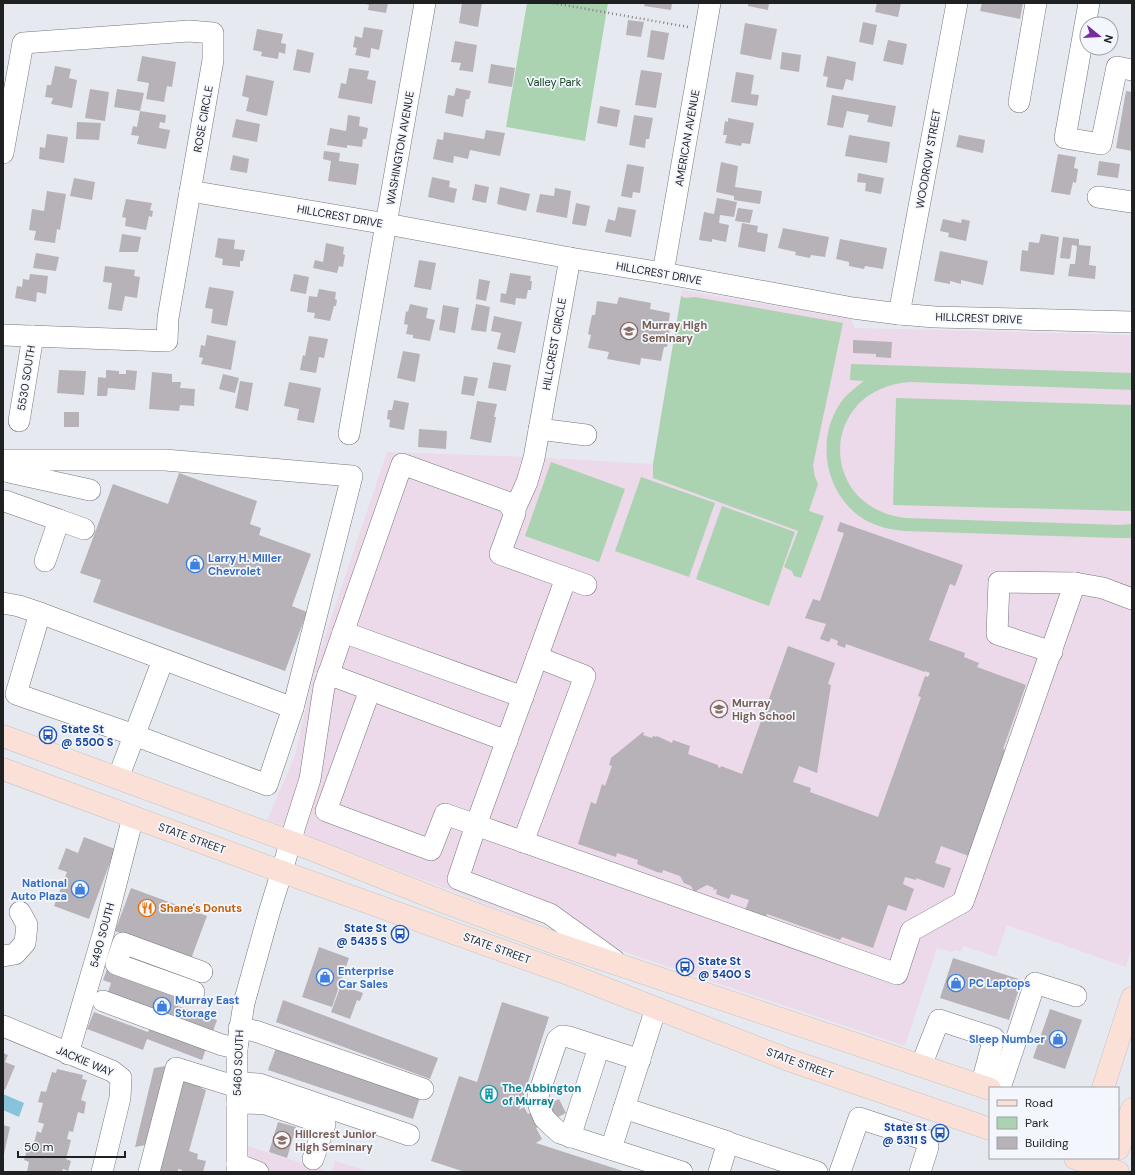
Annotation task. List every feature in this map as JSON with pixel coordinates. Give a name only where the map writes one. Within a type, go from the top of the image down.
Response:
[{"type":"main road","points":[[3,736],[368,871],[449,904],[624,967],[989,1088]]},
{"type":"main road","name":"STATE STREET","points":[[3,769],[282,872],[571,975],[789,1060],[989,1129]]},
{"type":"main road","points":[[1103,1087],[1132,998]]},
{"type":"main road","points":[[1123,1139],[1132,1109]]},
{"type":"main road","points":[[1076,1162],[1113,1168]]},
{"type":"street","name":"WASHINGTON AVENUE","points":[[349,434],[425,3]]},
{"type":"street","name":"AMERICAN AVENUE","points":[[663,273],[710,3]]},
{"type":"street","name":"WOODROW STREET","points":[[899,314],[957,3]]},
{"type":"street","points":[[1019,102],[1036,3]]},
{"type":"street","points":[[1089,3],[1065,138],[1102,144],[1116,67],[1132,70]]},
{"type":"street","name":"ROSE CIRCLE","points":[[3,153],[23,43],[189,31],[213,33],[213,60],[168,318],[167,342],[3,335]]},
{"type":"street","name":"HILLCREST DRIVE","points":[[190,191],[387,224],[853,308],[899,314],[1006,319],[1132,322]]},
{"type":"street","points":[[1098,197],[1132,202]]},
{"type":"street","name":"HILLCREST CIRCLE","points":[[566,578],[500,554],[515,513],[514,511],[527,482],[534,458],[570,258]]},
{"type":"street","name":"5530 SOUTH","points":[[18,421],[32,336]]},
{"type":"street","points":[[539,429],[586,435]]},
{"type":"street","points":[[8,464],[165,460],[352,476],[293,708],[267,785],[16,694],[40,613]]},
{"type":"street","points":[[8,464],[90,490]]},
{"type":"street","points":[[8,464],[4,507],[59,520],[84,529]]},
{"type":"street","name":"5460 SOUTH","points":[[237,1168],[238,1038],[250,976],[310,779],[324,687],[402,464],[507,502],[514,511]]},
{"type":"street","points":[[45,561],[59,520]]},
{"type":"street","points":[[449,904],[476,825],[566,578],[586,585]]},
{"type":"street","points":[[1052,652],[997,634],[999,582],[1076,582],[1103,588],[1132,599]]},
{"type":"street","points":[[370,690],[326,811],[431,850],[445,814],[897,974],[911,931],[962,902],[1076,582]]},
{"type":"street","points":[[3,603],[20,606],[40,613],[293,708]]},
{"type":"street","points":[[343,632],[523,697]]},
{"type":"street","points":[[523,842],[584,676],[537,658]]},
{"type":"street","points":[[118,778],[163,660]]},
{"type":"street","points":[[328,674],[507,740]]},
{"type":"street","name":"5490 SOUTH","points":[[68,1054],[104,931],[133,817]]},
{"type":"street","points":[[458,879],[550,914],[624,967]]},
{"type":"street","points":[[3,956],[15,954],[25,943],[27,925],[20,912]]},
{"type":"street","points":[[194,992],[116,964],[123,943],[202,972]]},
{"type":"street","points":[[990,1087],[1035,983],[1076,996]]},
{"type":"street","points":[[103,1001],[222,1045],[256,1031],[423,1089]]},
{"type":"street","points":[[611,1150],[656,1008]]},
{"type":"street","points":[[921,1066],[939,1020],[994,1038],[990,1087]]},
{"type":"street","name":"JACKIE WAY","points":[[3,1026],[68,1054],[112,1070],[121,1078],[120,1098],[102,1172]]},
{"type":"street","points":[[640,1060],[562,1036],[557,1040],[538,1096],[539,1106],[544,1118],[560,1133],[682,1172]]},
{"type":"street","points":[[570,1137],[600,1047]]},
{"type":"street","points":[[149,1172],[176,1068],[237,1091],[250,1103],[266,1104],[325,1124],[313,1159]]},
{"type":"street","points":[[237,1091],[259,1084],[409,1135]]},
{"type":"street","points":[[624,1108],[817,1172]]},
{"type":"street","points":[[840,1172],[859,1118],[926,1140],[928,1147],[920,1172]]},
{"type":"street","points":[[719,1172],[728,1142]]},
{"type":"street","points":[[237,1168],[258,1172]]},
{"type":"path","points":[[553,3],[705,30]]},
{"type":"shaded area","name":"Murray High School","points":[[682,290],[851,319],[855,328],[1132,335],[1132,947],[1126,967],[1007,925],[996,957],[963,946],[961,952],[955,950],[951,952],[937,948],[905,1046],[518,916],[267,820],[295,756],[316,663],[387,452],[532,457],[653,464]]},
{"type":"shaded area","points":[[248,1146],[330,1172],[249,1172]]},
{"type":"shaded area","points":[[335,1161],[371,1172],[332,1172]]},
{"type":"green space","name":"Valley Park","points":[[527,3],[608,3],[585,141],[506,127]]},
{"type":"green space","points":[[681,296],[685,298],[695,297],[843,323],[813,465],[818,484],[809,511],[824,516],[801,578],[794,576],[792,571],[784,567],[798,531],[653,478],[653,464]]},
{"type":"green space","points":[[851,364],[1132,373],[1132,390],[910,382],[880,389],[858,404],[845,425],[840,448],[844,472],[856,493],[877,510],[906,518],[1119,525],[1132,524],[1132,538],[905,531],[886,528],[867,521],[852,510],[841,497],[833,481],[828,464],[827,447],[829,429],[835,412],[845,397],[864,381],[850,380]]},
{"type":"green space","points":[[896,398],[1132,405],[1132,511],[893,505]]},
{"type":"green space","points":[[551,462],[625,489],[599,562],[525,536]]},
{"type":"green space","points":[[641,477],[715,503],[689,577],[615,551]]},
{"type":"green space","points":[[722,506],[795,532],[769,606],[696,579]]},
{"type":"water","points":[[3,1094],[24,1103],[19,1117],[3,1110]]},
{"type":"building","points":[[362,3],[388,3],[386,13],[368,10],[369,5]]},
{"type":"building","points":[[462,3],[482,3],[478,27],[459,23]]},
{"type":"building","points":[[645,3],[672,3],[671,10],[644,6]]},
{"type":"building","points":[[748,3],[769,3],[768,10],[748,6]]},
{"type":"building","points":[[877,3],[901,3],[898,17],[875,12]]},
{"type":"building","points":[[982,3],[1023,3],[1020,19],[980,11]]},
{"type":"building","points":[[628,20],[644,22],[641,37],[626,35]]},
{"type":"building","points":[[863,22],[877,25],[873,45],[859,42]]},
{"type":"building","points":[[745,23],[777,29],[771,60],[740,54]]},
{"type":"building","points":[[364,27],[383,30],[379,50],[371,48],[370,58],[355,55],[357,48],[353,47],[355,36],[362,38]]},
{"type":"building","points":[[257,29],[283,34],[281,43],[286,44],[285,54],[279,52],[278,59],[261,56],[262,52],[253,50]]},
{"type":"building","points":[[651,30],[669,33],[664,60],[647,57]]},
{"type":"building","points":[[888,40],[907,44],[903,65],[883,61]]},
{"type":"building","points":[[455,41],[477,45],[473,72],[459,70],[461,63],[451,62]]},
{"type":"building","points":[[297,49],[314,53],[310,73],[293,70]]},
{"type":"building","points":[[782,52],[801,55],[799,72],[780,69]]},
{"type":"building","points":[[142,56],[176,62],[172,87],[167,86],[164,102],[146,99],[149,83],[137,81]]},
{"type":"building","points":[[827,56],[856,62],[853,81],[846,79],[843,90],[826,87],[828,77],[823,76]]},
{"type":"building","points":[[491,64],[515,68],[512,87],[488,83]]},
{"type":"building","points":[[55,66],[71,69],[69,78],[77,80],[72,108],[51,104],[53,98],[45,97],[47,85],[51,85]]},
{"type":"building","points":[[349,68],[369,71],[367,79],[376,81],[372,104],[338,98],[341,83],[346,84]]},
{"type":"building","points":[[641,70],[662,73],[656,108],[635,105]]},
{"type":"building","points":[[736,72],[754,75],[751,94],[759,95],[757,106],[731,102]]},
{"type":"building","points":[[246,75],[274,81],[267,116],[246,111],[249,98],[242,96]]},
{"type":"building","points":[[456,88],[471,91],[469,99],[466,99],[463,117],[445,113],[448,95],[454,96]]},
{"type":"building","points":[[90,89],[109,92],[105,121],[85,118]]},
{"type":"building","points":[[117,89],[144,93],[140,111],[114,107]]},
{"type":"building","points":[[1126,91],[1132,92],[1132,151],[1116,148]]},
{"type":"building","points":[[832,95],[896,106],[892,127],[867,122],[869,115],[847,111],[843,128],[827,125]]},
{"type":"building","points":[[600,106],[620,110],[617,127],[597,123]]},
{"type":"building","points":[[140,111],[166,115],[165,123],[160,122],[159,128],[170,130],[166,149],[137,144],[139,136],[131,135],[133,126],[137,127]]},
{"type":"building","points":[[348,115],[360,117],[359,126],[368,128],[366,139],[363,139],[362,147],[347,145],[347,148],[327,145],[330,128],[346,131]]},
{"type":"building","points":[[634,115],[653,118],[649,139],[646,139],[645,148],[629,145]]},
{"type":"building","points":[[728,118],[754,123],[750,144],[742,143],[741,146],[725,143],[727,135],[723,135],[725,121],[728,122]]},
{"type":"building","points":[[236,119],[260,124],[257,142],[232,137]]},
{"type":"building","points":[[77,122],[101,123],[99,140],[76,139]]},
{"type":"building","points":[[486,130],[505,133],[500,156],[470,150],[468,159],[454,156],[453,163],[433,159],[437,139],[443,140],[444,132],[484,139]]},
{"type":"building","points":[[47,134],[68,137],[64,163],[39,159],[40,147],[45,148]]},
{"type":"building","points":[[849,135],[890,142],[887,163],[845,156]]},
{"type":"building","points":[[959,135],[985,140],[983,153],[956,147]]},
{"type":"building","points":[[324,151],[340,153],[339,161],[359,164],[356,185],[328,181],[331,161],[323,159]]},
{"type":"building","points":[[1058,154],[1076,157],[1074,168],[1078,169],[1076,183],[1073,182],[1070,195],[1051,192]]},
{"type":"building","points":[[233,155],[249,159],[247,173],[230,170]]},
{"type":"building","points":[[1099,161],[1120,164],[1118,178],[1097,175]]},
{"type":"building","points":[[721,162],[738,166],[735,187],[762,191],[760,204],[734,200],[734,196],[716,192]]},
{"type":"building","points":[[627,164],[644,167],[640,193],[633,192],[632,198],[621,196]]},
{"type":"building","points":[[858,173],[884,178],[881,194],[865,191],[866,183],[857,182]]},
{"type":"building","points":[[432,177],[450,181],[449,187],[457,189],[454,203],[428,197]]},
{"type":"building","points":[[74,178],[95,182],[92,200],[70,196]]},
{"type":"building","points":[[475,184],[489,187],[486,203],[472,200]]},
{"type":"building","points":[[500,187],[530,194],[526,211],[497,204]]},
{"type":"building","points":[[555,188],[571,191],[567,218],[536,212],[540,194],[554,196]]},
{"type":"building","points":[[47,191],[66,194],[60,230],[57,229],[55,243],[34,240],[36,231],[29,230],[32,209],[44,211]]},
{"type":"building","points":[[717,198],[737,202],[734,217],[720,215],[719,223],[729,225],[726,242],[712,239],[712,242],[699,240],[704,212],[714,214]]},
{"type":"building","points":[[126,199],[152,203],[150,210],[153,211],[152,217],[149,216],[146,230],[125,226],[126,218],[122,217]]},
{"type":"building","points":[[576,203],[590,206],[586,226],[572,224]]},
{"type":"building","points":[[618,207],[636,210],[631,237],[605,232],[608,219],[615,221]]},
{"type":"building","points":[[738,208],[753,210],[750,223],[735,221]]},
{"type":"building","points":[[943,219],[961,223],[962,219],[970,221],[966,241],[948,237],[949,233],[940,231]]},
{"type":"building","points":[[742,223],[758,226],[757,232],[768,234],[765,252],[738,247]]},
{"type":"building","points":[[783,228],[829,237],[825,257],[811,255],[810,258],[795,255],[796,252],[778,248]]},
{"type":"building","points":[[122,234],[141,237],[138,252],[119,252]]},
{"type":"building","points":[[1041,234],[1059,237],[1054,275],[1020,271],[1022,250],[1028,251],[1029,242],[1039,243]]},
{"type":"building","points":[[1063,237],[1079,239],[1079,245],[1091,246],[1089,265],[1096,266],[1095,279],[1068,276],[1070,264],[1075,264],[1077,246],[1072,245],[1070,259],[1060,258]]},
{"type":"building","points":[[218,238],[235,240],[234,249],[245,250],[243,261],[240,261],[240,267],[222,265],[223,259],[215,257]]},
{"type":"building","points":[[840,239],[887,248],[883,269],[865,266],[864,269],[849,266],[849,262],[836,259]]},
{"type":"building","points":[[326,243],[344,247],[343,254],[345,255],[343,267],[339,266],[337,273],[313,268],[315,260],[323,262]]},
{"type":"building","points":[[940,251],[988,261],[983,285],[961,280],[961,284],[950,281],[950,284],[934,281]]},
{"type":"building","points":[[36,253],[59,257],[56,271],[33,268]]},
{"type":"building","points":[[419,260],[436,263],[431,290],[414,287]]},
{"type":"building","points":[[105,266],[135,270],[134,276],[140,277],[137,298],[125,296],[122,311],[108,309],[112,283],[103,282]]},
{"type":"building","points":[[510,273],[531,276],[530,281],[532,281],[531,290],[528,290],[526,299],[516,298],[515,305],[500,302],[501,293],[506,294]]},
{"type":"building","points":[[30,274],[48,276],[46,294],[37,292],[36,302],[15,298],[17,286],[22,287],[23,279],[29,280]]},
{"type":"building","points":[[294,274],[309,277],[306,294],[290,291]]},
{"type":"building","points":[[479,279],[490,281],[486,301],[476,299]]},
{"type":"building","points":[[209,287],[234,291],[227,326],[211,323],[213,309],[205,308]]},
{"type":"building","points":[[319,289],[336,292],[336,306],[334,306],[330,321],[314,318],[315,313],[307,312],[309,296],[317,297]]},
{"type":"building","name":"Murray High Seminary","points":[[619,297],[651,303],[650,309],[670,313],[668,328],[670,329],[667,347],[664,347],[661,361],[641,358],[640,365],[607,359],[609,352],[588,348],[591,335],[588,334],[592,315],[595,315],[597,301],[617,304]]},
{"type":"building","points":[[410,304],[428,308],[426,318],[435,320],[430,341],[413,338],[413,335],[406,334],[408,325],[404,324],[406,311],[408,312]]},
{"type":"building","points":[[476,304],[490,307],[486,332],[471,330]]},
{"type":"building","points":[[443,305],[459,308],[455,333],[439,330]]},
{"type":"building","points":[[494,316],[522,322],[515,353],[497,349],[501,333],[491,331]]},
{"type":"building","points":[[207,335],[236,341],[231,370],[201,364],[203,358],[199,357],[201,345],[205,346]]},
{"type":"building","points":[[309,336],[328,339],[324,358],[319,357],[316,373],[300,370],[303,355],[305,356]]},
{"type":"building","points":[[853,340],[892,342],[891,358],[876,357],[876,354],[853,353]]},
{"type":"building","points":[[403,351],[420,354],[415,382],[397,378]]},
{"type":"building","points":[[493,362],[511,365],[506,391],[488,388]]},
{"type":"building","points":[[59,370],[86,371],[84,395],[57,393]]},
{"type":"building","points":[[106,370],[119,371],[119,374],[126,374],[126,370],[137,371],[135,390],[108,388],[107,396],[97,396],[98,377],[106,378]]},
{"type":"building","points":[[152,372],[172,374],[172,382],[181,382],[180,388],[195,389],[194,406],[180,405],[179,411],[149,409]]},
{"type":"building","points":[[223,374],[239,378],[235,393],[219,389]]},
{"type":"building","points":[[464,376],[478,378],[474,396],[461,394]]},
{"type":"building","points":[[240,381],[253,383],[248,411],[235,408]]},
{"type":"building","points":[[289,382],[321,388],[314,423],[297,420],[299,409],[284,406]]},
{"type":"building","points":[[394,400],[409,403],[404,430],[389,427],[390,420],[387,419],[388,410],[392,410]]},
{"type":"building","points":[[477,401],[497,404],[491,443],[470,439]]},
{"type":"building","points":[[64,412],[79,412],[79,427],[64,427]]},
{"type":"building","points":[[419,429],[447,431],[446,449],[418,447]]},
{"type":"building","name":"Larry H. Miller Chevrolet","points":[[179,473],[257,501],[250,524],[261,528],[259,535],[311,554],[292,606],[307,612],[285,671],[93,602],[101,580],[80,573],[113,484],[168,504]]},
{"type":"building","points":[[840,522],[963,565],[955,586],[950,584],[929,640],[965,653],[964,657],[979,663],[977,667],[1026,685],[1003,749],[1007,750],[969,856],[941,846],[935,863],[951,868],[944,888],[916,878],[916,880],[905,877],[903,884],[914,889],[906,911],[888,905],[873,948],[842,937],[840,940],[767,914],[766,917],[745,910],[749,900],[731,894],[729,899],[716,894],[717,889],[713,890],[714,888],[707,885],[694,892],[691,886],[684,883],[680,876],[663,870],[662,873],[657,872],[637,864],[638,860],[617,853],[616,857],[578,844],[591,802],[596,804],[602,784],[605,786],[612,766],[609,765],[611,758],[643,732],[643,735],[652,738],[653,736],[657,736],[672,743],[673,740],[690,746],[688,754],[718,765],[720,768],[721,766],[742,774],[788,646],[835,663],[828,684],[831,685],[817,773],[799,766],[793,782],[811,788],[810,792],[878,817],[921,697],[918,696],[925,676],[928,677],[930,673],[846,644],[845,648],[837,645],[838,641],[831,638],[829,642],[820,639],[826,624],[805,618],[813,599],[820,601],[844,533],[837,531]]},
{"type":"building","name":"National Auto Plaza","points":[[84,837],[115,849],[89,919],[54,906],[67,872],[58,869],[66,848],[78,853]]},
{"type":"building","points":[[131,888],[207,916],[191,959],[115,931]]},
{"type":"building","name":"Enterprise Car Sales","points":[[319,947],[349,958],[332,1007],[302,997]]},
{"type":"building","points":[[953,958],[1022,980],[1009,1020],[940,998]]},
{"type":"building","points":[[107,969],[182,996],[178,1006],[217,1020],[212,1034],[107,995],[111,983],[103,980]]},
{"type":"building","points":[[341,985],[363,993],[360,1001],[357,1000],[350,1019],[331,1012]]},
{"type":"building","points":[[283,1000],[438,1058],[430,1079],[276,1022]]},
{"type":"building","name":"The Abbington of Murray","points":[[502,1002],[549,1017],[519,1110],[524,1107],[528,1114],[559,1099],[566,1113],[536,1128],[542,1139],[536,1143],[626,1172],[465,1172],[431,1161],[459,1076],[477,1082]]},
{"type":"building","name":"Sleep Number","points":[[1050,1009],[1082,1020],[1065,1069],[1033,1058]]},
{"type":"building","points":[[94,1012],[148,1032],[151,1025],[207,1046],[202,1060],[147,1039],[143,1050],[87,1029]]},
{"type":"building","points":[[276,1048],[420,1097],[413,1119],[268,1070]]},
{"type":"building","points":[[3,1053],[8,1055],[5,1062],[15,1066],[5,1090],[3,1089]]},
{"type":"building","points":[[171,1065],[151,1144],[135,1147],[154,1068]]},
{"type":"building","points":[[57,1069],[83,1075],[82,1079],[87,1080],[81,1100],[86,1102],[84,1114],[78,1112],[73,1132],[69,1131],[67,1139],[71,1140],[66,1159],[71,1161],[68,1171],[63,1169],[62,1172],[27,1172],[29,1162],[24,1160],[27,1150],[32,1151],[37,1131],[41,1133],[44,1124],[38,1122],[43,1103],[38,1102],[41,1091],[46,1092],[52,1072],[56,1073]]},
{"type":"building","points":[[180,1074],[203,1080],[201,1088],[206,1090],[189,1151],[198,1154],[197,1159],[206,1161],[203,1172],[181,1172],[182,1170],[178,1169],[178,1172],[156,1172]]},
{"type":"building","name":"Hillcrest Junior High Seminary","points":[[278,1122],[296,1127],[287,1158],[269,1152]]},
{"type":"building","points":[[3,1125],[10,1127],[4,1154],[3,1154]]},
{"type":"place","name":"Murray High Seminary","points":[[629,331]]},
{"type":"place","name":"Larry H. Miller Chevrolet","points":[[195,564]]},
{"type":"place","name":"Murray High School","points":[[719,709]]},
{"type":"place","name":"State St @ 5500 S","points":[[48,735]]},
{"type":"place","name":"National Auto Plaza","points":[[80,889]]},
{"type":"place","name":"Shane's Donuts","points":[[147,908]]},
{"type":"place","name":"State St @ 5435 S","points":[[400,934]]},
{"type":"place","name":"State St @ 5400 S","points":[[685,967]]},
{"type":"place","name":"Enterprise Car Sales","points":[[325,977]]},
{"type":"place","name":"PC Laptops","points":[[956,983]]},
{"type":"place","name":"Murray East Storage","points":[[162,1006]]},
{"type":"place","name":"Sleep Number","points":[[1058,1039]]},
{"type":"place","name":"The Abbington of Murray","points":[[489,1094]]},
{"type":"place","name":"State St @ 5311 S","points":[[940,1133]]},
{"type":"place","name":"Hillcrest Junior High Seminary","points":[[282,1140]]}]
